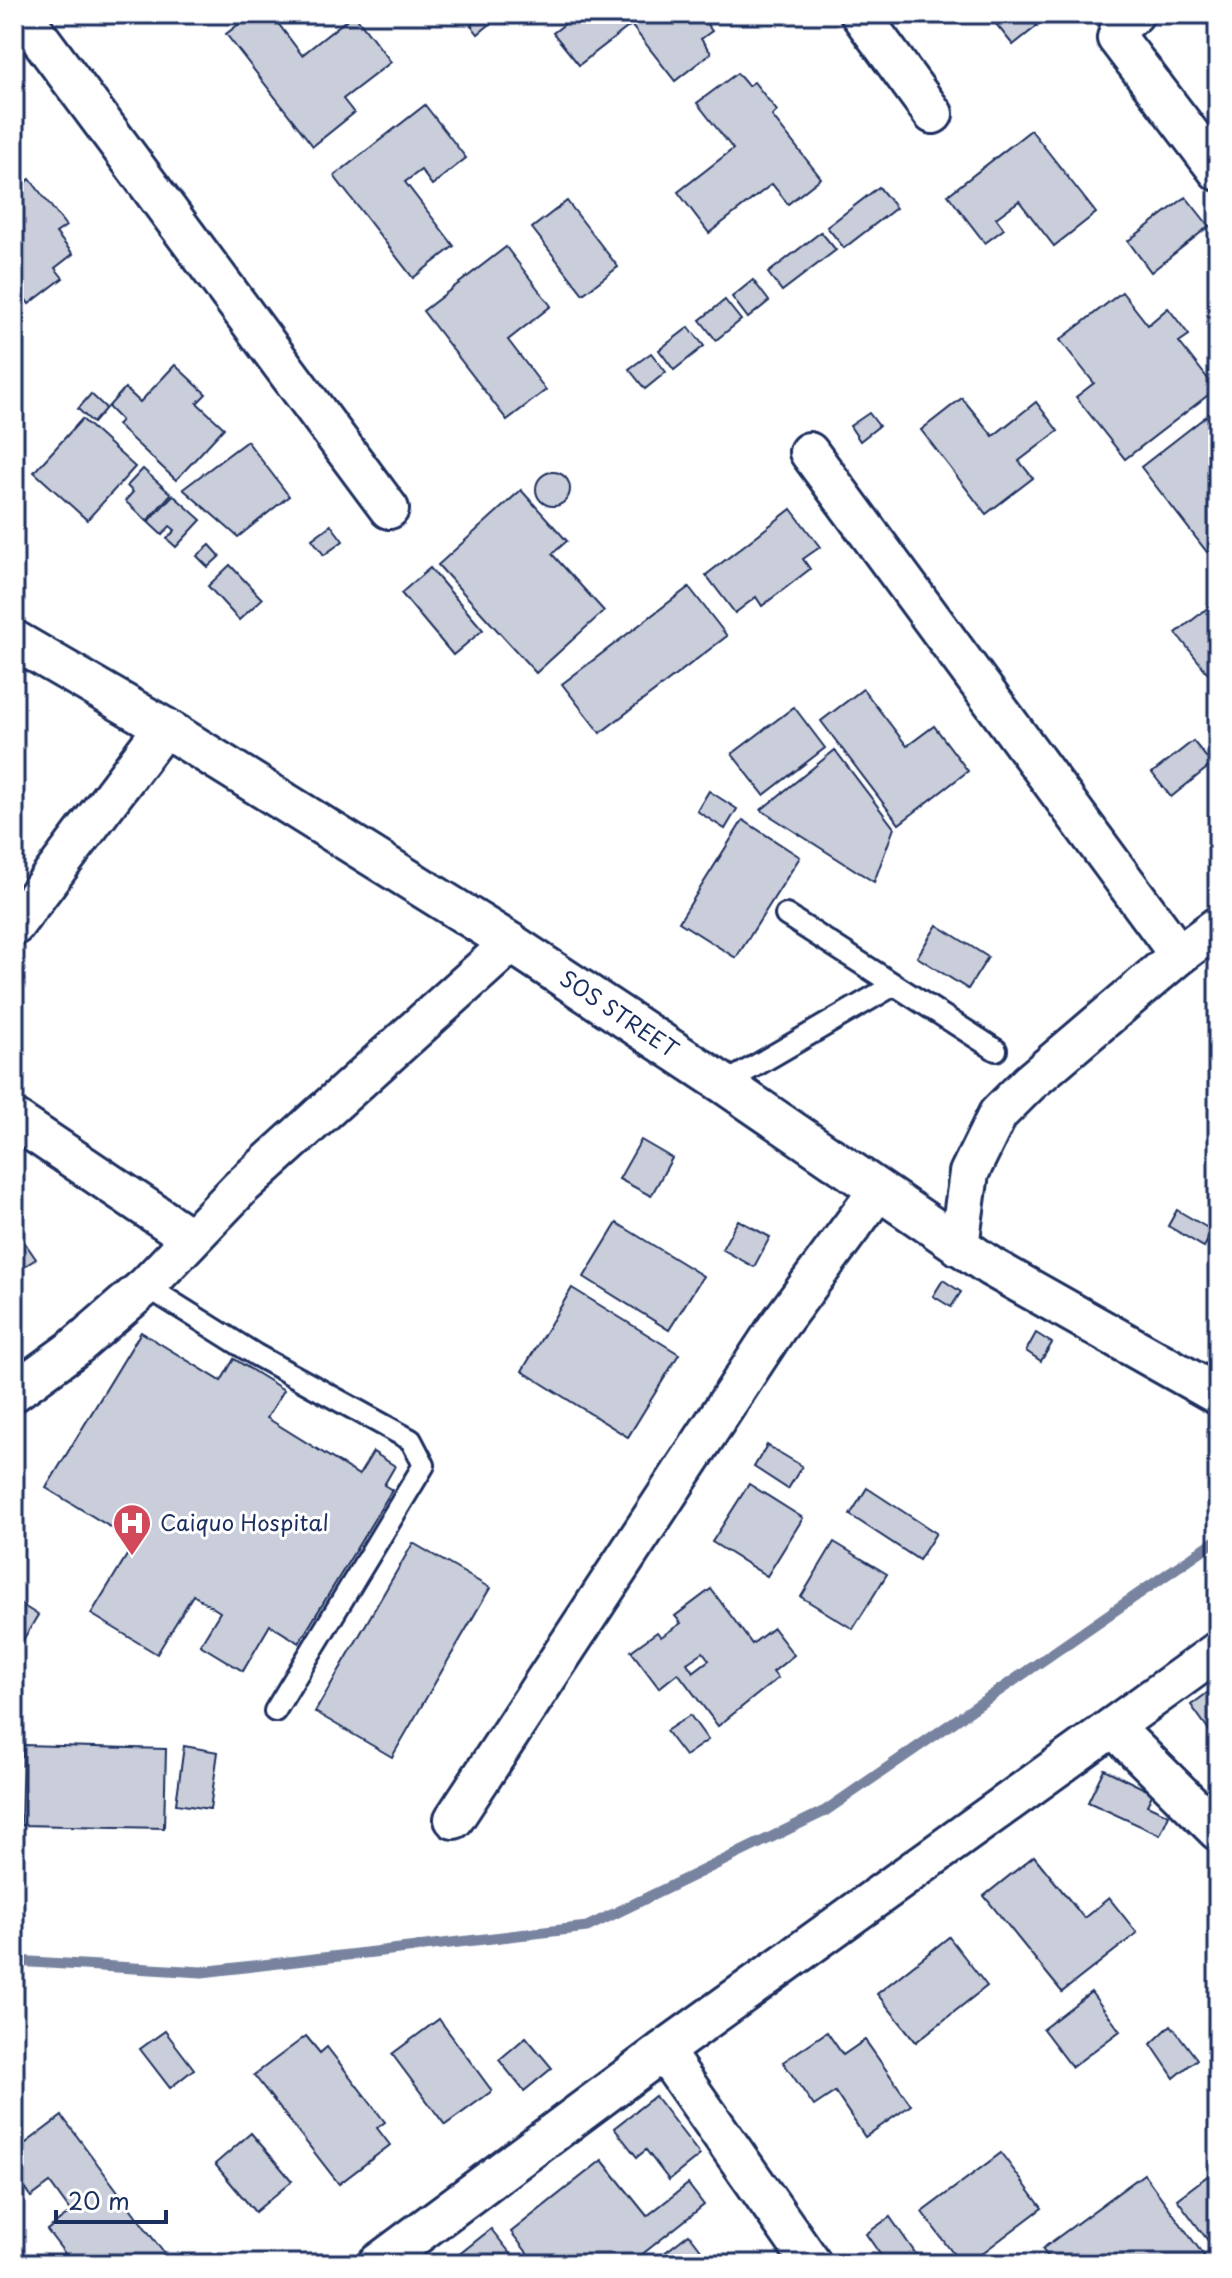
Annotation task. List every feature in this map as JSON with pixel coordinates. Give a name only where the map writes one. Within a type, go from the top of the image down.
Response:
[{"type":"street","points":[[22,14],[389,509]]},
{"type":"street","points":[[860,14],[933,114]]},
{"type":"street","points":[[1134,14],[1121,25],[1117,38],[1218,171]]},
{"type":"street","points":[[809,452],[1179,955]]},
{"type":"street","name":"SOS STREET","points":[[14,640],[164,727],[511,943],[991,1267],[1218,1395]]},
{"type":"street","points":[[14,926],[164,727]]},
{"type":"street","points":[[959,1246],[969,1173],[998,1114],[1029,1083],[1179,955],[1218,926]]},
{"type":"street","points":[[14,1392],[73,1349],[146,1286],[241,1187],[511,943]]},
{"type":"street","points":[[14,1119],[191,1238]]},
{"type":"street","points":[[454,1819],[776,1329],[878,1191]]},
{"type":"street","points":[[377,2264],[663,2051],[1218,1651]]},
{"type":"street","points":[[1113,1727],[1218,1831]]},
{"type":"street","points":[[663,2051],[812,2264]]},
{"type":"lane","points":[[786,915],[996,1050]]},
{"type":"lane","points":[[724,1084],[894,985]]},
{"type":"lane","points":[[146,1286],[256,1355],[411,1440],[424,1465],[275,1711]]},
{"type":"building","points":[[252,14],[271,14],[302,55],[354,14],[391,62],[343,99],[354,113],[313,146],[226,34]]},
{"type":"building","points":[[485,14],[500,16],[478,34],[471,25]]},
{"type":"building","points":[[578,14],[699,14],[712,31],[701,39],[711,53],[675,81],[631,25],[579,65],[553,33]]},
{"type":"building","points":[[988,14],[1027,14],[1037,26],[1013,45]]},
{"type":"building","points":[[737,73],[748,86],[754,82],[777,111],[772,116],[821,178],[788,204],[772,184],[709,233],[678,192],[733,149],[697,103]]},
{"type":"building","points":[[425,105],[466,158],[432,185],[421,170],[405,182],[454,246],[413,278],[334,176]]},
{"type":"building","points":[[1031,130],[1096,213],[1054,246],[1019,201],[996,218],[1004,229],[985,243],[948,195]]},
{"type":"building","points":[[30,179],[66,226],[56,233],[73,254],[55,268],[63,278],[29,304],[17,287],[14,289],[14,192]]},
{"type":"building","points":[[879,187],[896,208],[844,248],[827,227]]},
{"type":"building","points":[[1186,197],[1209,226],[1151,272],[1128,241]]},
{"type":"building","points":[[567,201],[618,267],[583,294],[532,228]]},
{"type":"building","points":[[821,232],[836,250],[782,291],[768,273]]},
{"type":"building","points":[[506,247],[551,306],[508,340],[546,390],[507,420],[423,311]]},
{"type":"building","points":[[753,280],[769,301],[748,318],[732,297]]},
{"type":"building","points":[[1122,292],[1148,325],[1168,308],[1189,335],[1179,342],[1216,389],[1125,459],[1076,397],[1094,383],[1060,340]]},
{"type":"building","points":[[725,300],[741,320],[716,340],[700,320]]},
{"type":"building","points":[[689,327],[704,346],[674,370],[659,350]]},
{"type":"building","points":[[651,353],[666,372],[645,389],[629,369]]},
{"type":"building","points":[[175,365],[206,394],[197,403],[224,428],[176,480],[117,425],[121,420],[108,407],[125,388],[140,402]]},
{"type":"building","points":[[91,394],[106,408],[93,423],[78,409]]},
{"type":"building","points":[[962,398],[993,436],[1036,402],[1058,431],[1019,461],[1033,478],[986,514],[921,430]]},
{"type":"building","points":[[1218,407],[1218,544],[1207,552],[1141,467]]},
{"type":"building","points":[[869,413],[879,426],[860,441],[850,426]]},
{"type":"building","points":[[82,419],[135,467],[87,520],[34,472]]},
{"type":"building","points":[[247,441],[289,496],[238,537],[183,489]]},
{"type":"building","points":[[143,469],[171,494],[147,521],[125,501],[133,492],[127,486]]},
{"type":"building","points":[[553,472],[565,477],[570,489],[565,501],[553,506],[541,501],[536,489],[541,477]]},
{"type":"building","points":[[521,490],[567,541],[552,554],[604,611],[536,673],[438,565]]},
{"type":"building","points":[[173,495],[201,520],[176,547],[167,539],[175,530],[170,526],[162,535],[148,522]]},
{"type":"building","points":[[791,509],[820,547],[803,559],[810,569],[762,606],[756,597],[735,613],[706,575]]},
{"type":"building","points":[[331,525],[343,541],[324,555],[312,539]]},
{"type":"building","points":[[210,545],[220,556],[208,567],[197,556]]},
{"type":"building","points":[[230,565],[262,599],[239,620],[208,586]]},
{"type":"building","points":[[430,568],[483,630],[453,655],[401,593]]},
{"type":"building","points":[[689,587],[727,636],[600,733],[562,684]]},
{"type":"building","points":[[1218,600],[1218,686],[1176,633]]},
{"type":"building","points":[[863,689],[907,746],[934,726],[968,771],[899,824],[821,721]]},
{"type":"building","points":[[794,707],[825,748],[764,795],[732,754]]},
{"type":"building","points":[[1193,741],[1212,764],[1171,797],[1152,773]]},
{"type":"building","points":[[835,750],[894,828],[874,882],[761,810]]},
{"type":"building","points":[[709,791],[737,809],[725,829],[697,811]]},
{"type":"building","points":[[743,820],[800,857],[736,958],[679,922]]},
{"type":"building","points":[[937,925],[988,957],[968,989],[917,957]]},
{"type":"building","points":[[641,1140],[672,1158],[651,1196],[619,1179]]},
{"type":"building","points":[[1177,1210],[1213,1231],[1204,1247],[1168,1226]]},
{"type":"building","points":[[738,1220],[770,1237],[754,1267],[722,1249]]},
{"type":"building","points":[[617,1223],[703,1276],[669,1330],[584,1277]]},
{"type":"building","points":[[14,1227],[36,1259],[14,1273]]},
{"type":"building","points":[[943,1280],[961,1292],[951,1307],[933,1296]]},
{"type":"building","points":[[572,1288],[679,1354],[628,1437],[522,1371]]},
{"type":"building","points":[[141,1332],[221,1381],[234,1359],[284,1390],[267,1418],[359,1475],[373,1452],[395,1466],[384,1485],[392,1490],[299,1643],[270,1625],[243,1671],[200,1645],[220,1612],[193,1595],[157,1654],[91,1614],[135,1542],[46,1488]]},
{"type":"building","points":[[1036,1333],[1052,1343],[1041,1361],[1026,1351]]},
{"type":"building","points":[[767,1445],[802,1466],[788,1489],[754,1467]]},
{"type":"building","points":[[749,1484],[803,1518],[767,1576],[712,1542]]},
{"type":"building","points":[[867,1488],[936,1533],[919,1560],[850,1515]]},
{"type":"building","points":[[834,1542],[887,1574],[853,1629],[801,1597]]},
{"type":"building","points":[[413,1543],[490,1588],[392,1757],[315,1712]]},
{"type":"building","points":[[711,1589],[752,1644],[773,1628],[794,1655],[773,1672],[778,1678],[718,1726],[678,1673],[659,1688],[631,1651],[657,1632],[661,1637],[681,1623],[675,1616]],"holes":[[[703,1652],[709,1660],[693,1672],[687,1663]]]},
{"type":"building","points":[[14,1600],[38,1615],[14,1655]]},
{"type":"building","points":[[1218,1685],[1218,1734],[1214,1737],[1191,1705]]},
{"type":"building","points":[[690,1715],[708,1740],[685,1756],[666,1731]]},
{"type":"building","points":[[23,1745],[166,1749],[164,1828],[21,1825]]},
{"type":"building","points":[[184,1746],[218,1752],[210,1809],[176,1804]]},
{"type":"building","points":[[1104,1769],[1153,1793],[1147,1805],[1169,1815],[1160,1835],[1088,1802]]},
{"type":"building","points":[[1034,1856],[1084,1918],[1109,1898],[1137,1933],[1062,1992],[984,1896]]},
{"type":"building","points":[[949,1937],[987,1986],[916,2042],[877,1994]]},
{"type":"building","points":[[1091,1992],[1120,2031],[1072,2067],[1043,2029]]},
{"type":"building","points":[[439,2019],[492,2091],[445,2125],[392,2054]]},
{"type":"building","points":[[1171,2025],[1197,2059],[1174,2078],[1151,2044]]},
{"type":"building","points":[[165,2031],[194,2069],[170,2088],[140,2049]]},
{"type":"building","points":[[827,2032],[843,2055],[865,2040],[911,2105],[865,2137],[835,2092],[814,2106],[783,2062]]},
{"type":"building","points":[[306,2036],[320,2053],[327,2047],[385,2122],[377,2128],[390,2145],[339,2184],[254,2075]]},
{"type":"building","points":[[526,2037],[552,2068],[524,2091],[499,2060]]},
{"type":"building","points":[[655,2096],[700,2155],[669,2180],[646,2150],[637,2157],[614,2128]]},
{"type":"building","points":[[62,2116],[172,2264],[110,2264],[106,2259],[99,2264],[73,2264],[47,2230],[71,2212],[50,2183],[31,2197],[14,2174],[14,2152]]},
{"type":"building","points":[[251,2133],[292,2181],[255,2212],[215,2164]]},
{"type":"building","points":[[1001,2153],[1042,2208],[968,2264],[961,2264],[922,2212]]},
{"type":"building","points":[[602,2160],[647,2216],[688,2184],[704,2205],[630,2264],[536,2264],[511,2232]]},
{"type":"building","points":[[1218,2168],[1218,2254],[1177,2199]]},
{"type":"building","points":[[1144,2174],[1210,2264],[1054,2264],[1042,2249]]},
{"type":"building","points":[[890,2217],[923,2264],[887,2264],[866,2234]]},
{"type":"building","points":[[491,2229],[519,2264],[447,2264]]},
{"type":"building","points":[[689,2234],[712,2264],[650,2264]]},
{"type":"waterway","points":[[14,1961],[202,1972],[587,1927],[825,1811],[1218,1539]]},
{"type":"place","name":"Caiquo Hospital","points":[[132,1557]]}]
